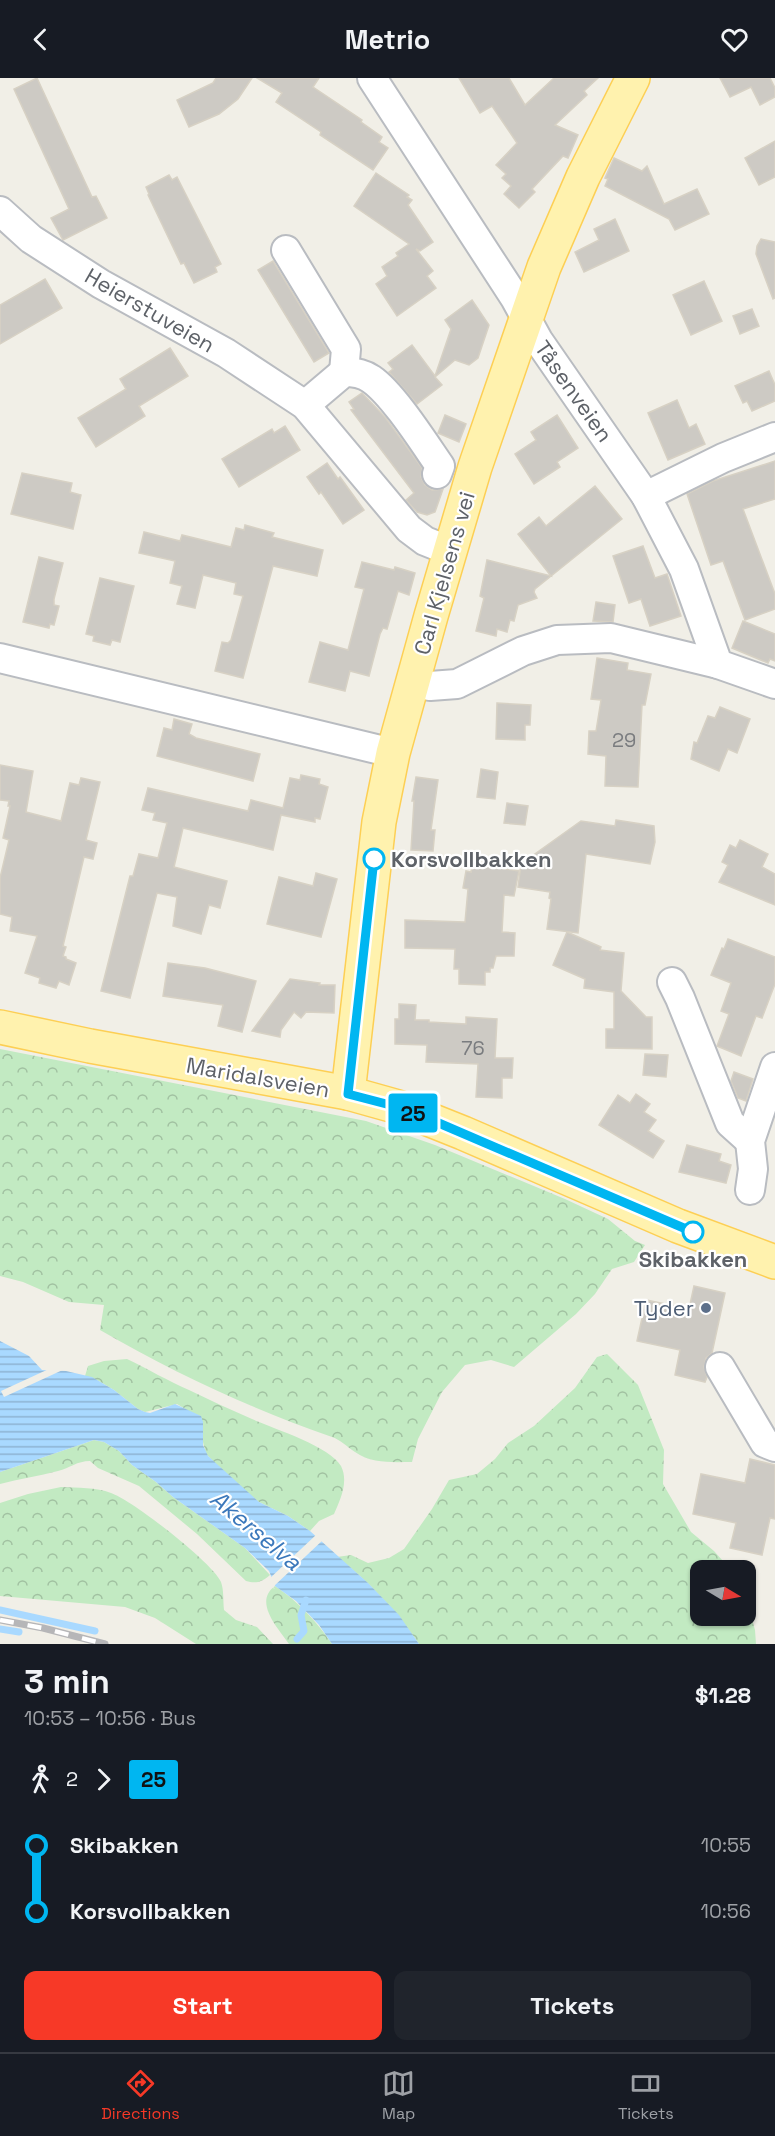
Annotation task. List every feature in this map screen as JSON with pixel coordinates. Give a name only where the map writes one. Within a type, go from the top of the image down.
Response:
[{"type":"main road","name":"Carl Kjelsens vei","points":[[348,1094],[374,858],[393,753],[450,551],[526,317],[544,267],[583,177],[633,78]]},
{"type":"main road","name":"Maridalsveien","points":[[0,1027],[348,1094],[398,1107],[678,1226],[775,1262]]},
{"type":"street","name":"Tåsenveien","points":[[372,78],[526,317],[538,340],[646,496],[684,569],[718,664]]},
{"type":"street","name":"Heierstuveien","points":[[0,211],[31,239],[101,284],[226,353],[305,405],[409,529],[425,541],[450,551]]},
{"type":"street","points":[[286,250],[346,349],[344,372],[305,405]]},
{"type":"street","points":[[344,372],[367,377],[379,385],[440,466],[437,474]]},
{"type":"street","points":[[646,496],[723,458],[775,437]]},
{"type":"street","points":[[413,682],[430,686],[457,684],[523,651],[557,640],[611,638],[718,664],[774,682]]},
{"type":"street","points":[[0,658],[393,753]]},
{"type":"street","points":[[672,982],[730,1123],[750,1141]]},
{"type":"street","points":[[750,1190],[753,1168],[750,1141],[775,1067]]},
{"type":"street","points":[[720,1367],[765,1443],[775,1447]]},
{"type":"green space","points":[[0,1049],[366,1121],[435,1145],[565,1199],[608,1219],[635,1241],[645,1245],[634,1262],[612,1269],[595,1294],[576,1314],[514,1367],[491,1360],[465,1365],[442,1392],[418,1439],[412,1462],[383,1462],[368,1459],[335,1438],[243,1402],[185,1375],[100,1330],[104,1305],[69,1302],[23,1282],[0,1276]]},
{"type":"green space","points":[[607,1354],[638,1385],[664,1450],[663,1484],[691,1532],[722,1560],[690,1560],[690,1626],[754,1626],[756,1644],[419,1644],[381,1597],[337,1557],[351,1555],[368,1563],[389,1558],[404,1549],[449,1480],[477,1474],[495,1459],[508,1443],[534,1426],[575,1388],[597,1357]]},
{"type":"green space","points":[[127,1359],[228,1409],[300,1438],[325,1451],[341,1466],[344,1478],[343,1491],[334,1514],[319,1521],[310,1531],[288,1516],[259,1502],[235,1483],[206,1454],[202,1438],[202,1419],[177,1404],[145,1412],[114,1390],[85,1376],[88,1366],[104,1361]]},
{"type":"green space","points":[[94,1440],[104,1442],[119,1451],[132,1465],[173,1497],[245,1548],[270,1575],[259,1582],[246,1581],[197,1534],[139,1486],[98,1468],[90,1461],[0,1484],[0,1472]]},
{"type":"green space","points":[[61,1487],[93,1489],[111,1493],[153,1519],[188,1547],[215,1573],[222,1585],[224,1610],[236,1620],[257,1627],[273,1644],[196,1644],[155,1618],[125,1607],[0,1596],[0,1503]]},
{"type":"green space","points":[[275,1586],[306,1612],[332,1644],[289,1644],[274,1623],[267,1607],[266,1600],[269,1592]]},
{"type":"water","name":"Akerselva","points":[[0,1341],[29,1356],[42,1370],[66,1371],[92,1377],[145,1412],[150,1413],[175,1404],[201,1416],[203,1445],[208,1456],[259,1502],[288,1516],[310,1531],[368,1583],[399,1615],[419,1644],[332,1644],[319,1625],[296,1601],[275,1586],[269,1571],[245,1548],[173,1497],[132,1465],[119,1451],[104,1442],[94,1440],[0,1472]]},
{"type":"pier","points":[[51,1368],[67,1368],[4,1397],[1,1391]]},
{"type":"pier","points":[[317,1534],[323,1540],[273,1587],[275,1589],[273,1588],[269,1579]]},
{"type":"building","points":[[37,78],[92,197],[96,196],[107,218],[63,240],[51,218],[69,209],[14,89]]},
{"type":"building","points":[[216,78],[252,78],[238,99],[219,114],[189,127],[177,100],[213,83]]},
{"type":"building","points":[[257,78],[319,78],[313,87],[362,120],[361,122],[382,137],[379,142],[388,148],[373,170],[276,102],[282,93]]},
{"type":"building","points":[[459,78],[509,78],[525,105],[554,78],[598,78],[584,91],[587,95],[555,125],[578,135],[568,158],[563,156],[532,189],[535,192],[519,208],[504,194],[511,186],[502,178],[506,174],[496,165],[517,143],[492,106],[480,113]]},
{"type":"building","points":[[720,78],[770,78],[775,88],[775,97],[760,105],[751,87],[730,97]]},
{"type":"building","points":[[775,141],[775,177],[759,185],[745,158]]},
{"type":"building","points":[[614,158],[642,171],[647,166],[664,204],[697,189],[709,214],[675,230],[669,219],[605,186],[608,179],[605,178]]},
{"type":"building","points":[[376,173],[409,195],[407,197],[412,200],[408,205],[433,242],[420,251],[416,249],[433,271],[427,276],[436,288],[397,316],[376,284],[387,276],[382,267],[398,256],[396,253],[409,244],[354,206]]},
{"type":"building","points":[[169,175],[172,180],[177,177],[221,264],[215,267],[217,272],[194,283],[184,263],[181,264],[146,187]]},
{"type":"building","points":[[615,219],[629,251],[584,272],[575,252],[599,240],[594,229]]},
{"type":"building","points":[[761,239],[775,242],[775,298],[773,299],[756,254]]},
{"type":"building","points":[[273,261],[329,353],[314,362],[258,270]]},
{"type":"building","points":[[45,279],[62,308],[0,344],[0,305]]},
{"type":"building","points":[[704,281],[722,321],[691,335],[673,295]]},
{"type":"building","points":[[472,300],[489,325],[478,358],[469,365],[455,360],[435,377],[442,385],[417,404],[389,372],[393,369],[388,363],[412,345],[435,376],[451,329],[445,320]]},
{"type":"building","points":[[752,309],[759,326],[740,334],[733,316]]},
{"type":"building","points":[[170,348],[188,376],[139,406],[145,416],[96,447],[78,418],[126,389],[120,379]]},
{"type":"building","points":[[769,371],[775,385],[775,401],[752,411],[747,401],[743,403],[735,386]]},
{"type":"building","points":[[362,393],[385,417],[422,468],[421,477],[425,485],[432,490],[443,489],[435,512],[427,515],[417,512],[406,500],[414,493],[351,410],[354,409],[349,402]]},
{"type":"building","points":[[677,400],[689,428],[696,424],[705,444],[668,460],[648,413]]},
{"type":"building","points":[[445,415],[466,424],[459,442],[438,433]]},
{"type":"building","points":[[557,415],[578,448],[557,462],[560,467],[534,484],[515,454],[536,440],[531,432]]},
{"type":"building","points":[[285,426],[300,450],[239,487],[222,459],[272,429],[274,433]]},
{"type":"building","points":[[775,461],[775,499],[743,509],[775,594],[775,609],[745,620],[723,561],[711,565],[687,494],[713,481]]},
{"type":"building","points":[[327,463],[364,510],[343,524],[321,492],[319,494],[307,477]]},
{"type":"building","points":[[22,473],[72,483],[70,492],[81,495],[73,529],[11,514]]},
{"type":"building","points":[[595,486],[622,519],[535,589],[537,598],[518,605],[514,621],[510,620],[507,632],[497,629],[496,636],[476,631],[484,598],[480,596],[487,560],[551,576],[518,534],[539,517],[546,526]]},
{"type":"building","points":[[245,525],[274,533],[272,537],[323,550],[317,576],[273,566],[243,678],[215,671],[222,642],[228,643],[231,640],[243,596],[234,594],[236,583],[203,575],[195,608],[177,604],[182,586],[170,583],[175,561],[139,553],[144,532],[180,541],[182,535],[231,547],[236,528],[244,530]]},
{"type":"building","points":[[643,546],[655,578],[667,574],[681,616],[650,626],[641,599],[629,603],[613,556]]},
{"type":"building","points":[[39,557],[63,563],[54,599],[54,605],[59,606],[54,625],[50,624],[49,628],[23,622]]},
{"type":"building","points":[[362,562],[394,570],[395,567],[415,573],[409,595],[398,591],[387,629],[383,628],[380,634],[369,676],[350,671],[345,691],[309,682],[320,642],[348,650],[364,589],[355,587]]},
{"type":"building","points":[[100,578],[134,586],[120,642],[112,640],[110,645],[93,641],[94,636],[86,634]]},
{"type":"building","points":[[596,602],[615,605],[613,622],[593,621]]},
{"type":"building","points":[[743,621],[775,634],[775,661],[770,659],[768,663],[732,648]]},
{"type":"building","points":[[597,658],[628,663],[627,670],[651,674],[645,705],[642,705],[638,787],[605,786],[606,756],[588,754],[589,731],[596,731],[601,700],[591,699]]},
{"type":"building","points":[[497,703],[531,705],[530,725],[525,725],[525,740],[496,739]]},
{"type":"building","points":[[720,707],[750,719],[737,753],[728,749],[719,771],[691,759],[694,742],[697,743],[708,716],[715,718]]},
{"type":"building","points":[[174,719],[192,724],[189,734],[196,738],[260,754],[253,781],[157,756],[164,728],[172,730]]},
{"type":"building","points":[[0,765],[33,771],[26,812],[61,821],[70,783],[79,785],[81,778],[100,782],[86,840],[97,843],[93,859],[84,857],[63,946],[66,947],[63,956],[76,963],[69,985],[59,981],[56,988],[39,983],[40,978],[25,973],[37,936],[10,931],[12,917],[0,914],[0,878],[9,840],[3,838],[10,806],[8,806],[9,801],[0,800]]},
{"type":"building","points":[[481,769],[498,772],[495,799],[477,797]]},
{"type":"building","points":[[301,775],[320,779],[319,784],[328,787],[320,819],[315,818],[315,822],[281,815],[273,850],[183,828],[174,867],[227,881],[220,908],[209,905],[201,934],[173,926],[177,897],[157,893],[130,998],[101,991],[130,876],[133,876],[139,854],[158,858],[167,823],[153,820],[155,813],[142,810],[148,788],[248,811],[251,800],[283,808],[290,778],[300,780]]},
{"type":"building","points":[[416,777],[438,780],[431,830],[435,830],[433,851],[411,850],[414,801],[412,801]]},
{"type":"building","points":[[507,803],[528,806],[525,825],[504,823]]},
{"type":"building","points":[[616,820],[654,826],[655,842],[650,864],[586,854],[578,933],[547,929],[550,892],[518,887],[521,864],[581,821],[615,826]]},
{"type":"building","points":[[740,840],[768,854],[762,867],[775,874],[775,905],[719,882],[728,865],[722,862],[730,845],[736,848]]},
{"type":"building","points":[[472,864],[519,871],[514,896],[504,895],[502,932],[515,933],[514,956],[496,956],[493,968],[490,968],[490,972],[485,972],[485,985],[459,984],[459,969],[454,969],[455,949],[405,948],[405,920],[465,922],[468,889],[463,888],[466,871],[471,872]]},
{"type":"building","points":[[316,873],[337,879],[321,937],[267,924],[279,877],[313,886]]},
{"type":"building","points":[[567,932],[601,947],[600,950],[624,953],[621,991],[646,1017],[652,1017],[652,1049],[606,1048],[606,1029],[614,1029],[614,992],[584,988],[585,979],[553,965]]},
{"type":"building","points":[[728,939],[775,957],[775,984],[762,1018],[756,1016],[741,1056],[717,1046],[729,1014],[721,1011],[731,983],[711,975]]},
{"type":"building","points":[[168,963],[205,968],[256,981],[242,1032],[218,1026],[223,1005],[163,996]]},
{"type":"building","points":[[290,979],[320,983],[319,985],[335,985],[334,1013],[306,1012],[301,1018],[294,1012],[281,1030],[280,1037],[252,1031]]},
{"type":"building","points":[[399,1004],[416,1005],[415,1020],[466,1024],[466,1017],[497,1019],[495,1058],[513,1058],[512,1078],[502,1078],[502,1098],[476,1097],[478,1064],[426,1062],[427,1045],[395,1044],[395,1019],[399,1019]]},
{"type":"building","points":[[645,1054],[668,1055],[666,1077],[643,1075]]},
{"type":"building","points":[[734,1072],[753,1079],[746,1101],[738,1098],[731,1081]]},
{"type":"building","points":[[636,1094],[650,1104],[644,1112],[656,1120],[648,1131],[664,1141],[653,1158],[599,1125],[618,1095],[630,1103]]},
{"type":"building","points":[[687,1145],[721,1154],[719,1161],[731,1165],[726,1183],[679,1172]]},
{"type":"building","points":[[694,1286],[725,1293],[712,1353],[706,1358],[705,1382],[675,1375],[680,1350],[637,1341],[646,1300],[689,1309]]},
{"type":"building","points":[[750,1459],[775,1465],[775,1519],[770,1518],[762,1555],[730,1548],[736,1523],[693,1514],[701,1474],[745,1483]]},
{"type":"waterway","points":[[297,1639],[304,1631],[301,1615],[306,1600]]},
{"type":"waterway","points":[[0,1610],[95,1631]]},
{"type":"waterway","points":[[0,1629],[19,1632]]},
{"type":"railway","points":[[0,1620],[105,1644]]},
{"type":"bus line","name":"25","points":[[374,859],[348,1094],[398,1107],[463,1132],[693,1232]]},
{"type":"place","name":"Korsvollbakken","points":[[374,859]]},
{"type":"place","name":"Skibakken","points":[[693,1232]]},
{"type":"place","name":"Tyder","points":[[706,1308]]}]
